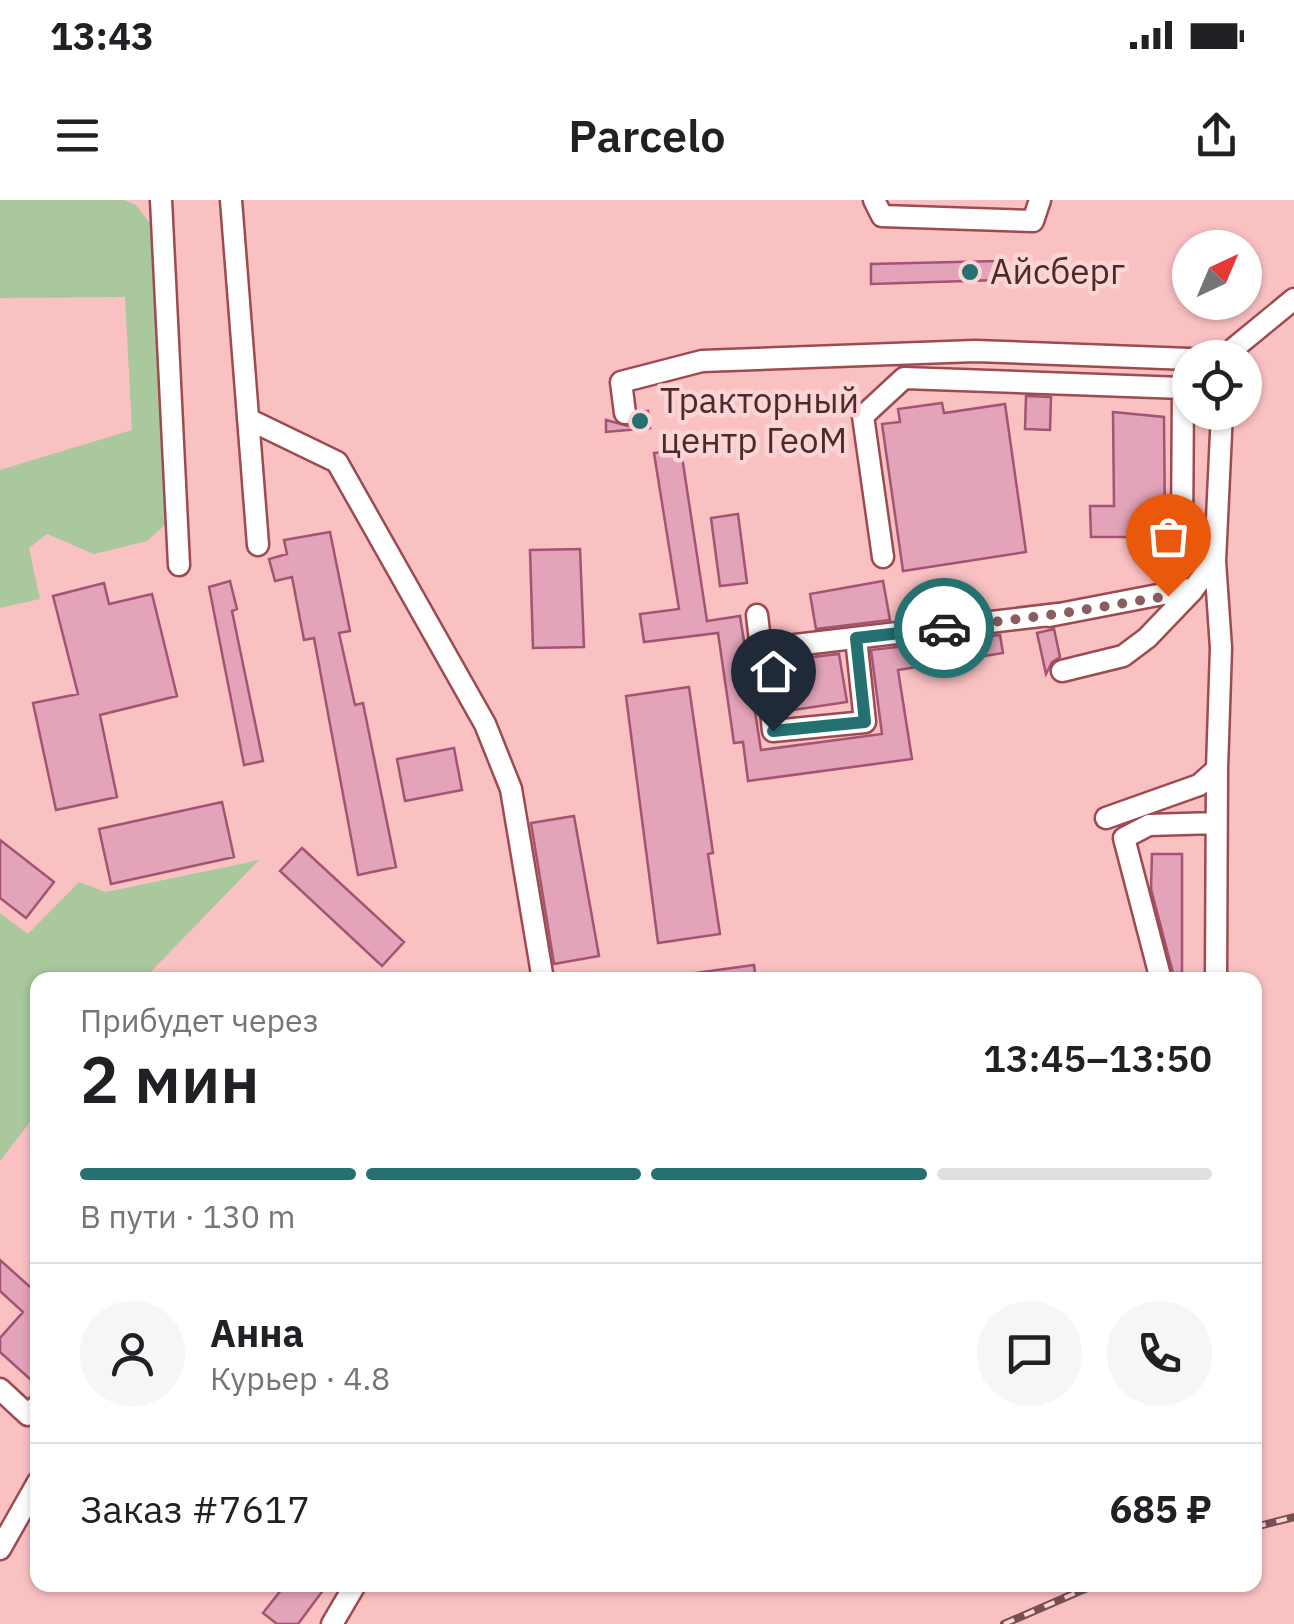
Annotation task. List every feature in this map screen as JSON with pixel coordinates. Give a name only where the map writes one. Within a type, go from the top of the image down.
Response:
[{"type":"lane","points":[[162,200],[179,565]]},
{"type":"lane","points":[[232,200],[258,545]]},
{"type":"lane","points":[[874,200],[882,216],[1032,221],[1040,200]]},
{"type":"lane","points":[[1241,340],[1294,299]]},
{"type":"lane","points":[[625,412],[622,382],[702,361],[975,352],[1172,359]]},
{"type":"lane","points":[[883,557],[863,416],[904,378],[1172,384]]},
{"type":"lane","points":[[248,419],[337,462],[486,724],[512,789],[542,972]]},
{"type":"lane","points":[[1182,538],[1185,430]]},
{"type":"lane","points":[[1216,972],[1216,769],[1222,648],[1215,561],[1221,430]]},
{"type":"lane","points":[[1062,671],[1123,656],[1147,638],[1215,561]]},
{"type":"lane","points":[[757,615],[761,649],[1053,615],[1194,588]]},
{"type":"lane","points":[[767,672],[773,731],[865,722],[856,638]]},
{"type":"lane","points":[[1106,818],[1200,785],[1216,769]]},
{"type":"lane","points":[[1158,972],[1124,838],[1149,824],[1216,822]]},
{"type":"lane","points":[[0,1389],[30,1413]]},
{"type":"lane","points":[[1,1543],[30,1495]]},
{"type":"lane","points":[[332,1624],[351,1592]]},
{"type":"green space","points":[[0,200],[124,200],[136,205],[152,226],[165,525],[147,541],[94,554],[47,534],[29,548],[40,599],[0,608],[0,470],[132,430],[125,297],[0,298]]},
{"type":"green space","points":[[259,860],[151,972],[30,972],[30,1122],[0,1161],[0,913],[28,934],[79,882],[106,892]]},
{"type":"building","points":[[997,261],[998,280],[871,284],[871,264]]},
{"type":"building","points":[[1026,396],[1051,397],[1050,430],[1025,429]]},
{"type":"building","points":[[942,403],[944,413],[1005,404],[1026,552],[903,571],[882,424],[900,422],[898,409]]},
{"type":"building","points":[[648,411],[650,428],[606,432],[606,420],[628,426],[639,412]]},
{"type":"building","points":[[1113,412],[1164,417],[1165,528],[1133,528],[1133,537],[1091,537],[1090,506],[1114,506]]},
{"type":"building","points":[[681,450],[707,621],[740,616],[761,750],[882,734],[871,650],[1000,635],[1003,653],[898,670],[912,759],[748,781],[743,742],[734,743],[718,633],[644,642],[640,614],[679,609],[654,453]]},
{"type":"building","points":[[738,514],[747,583],[720,586],[711,518]]},
{"type":"building","points":[[330,532],[350,631],[339,633],[355,705],[363,703],[396,867],[358,875],[314,638],[304,640],[292,577],[275,581],[269,559],[287,554],[284,540]]},
{"type":"building","points":[[580,549],[584,647],[533,648],[530,550]]},
{"type":"building","points":[[230,581],[237,609],[232,611],[263,761],[244,765],[209,587]]},
{"type":"building","points":[[883,581],[890,620],[816,629],[810,594]]},
{"type":"building","points":[[104,583],[109,604],[152,594],[177,696],[100,715],[117,797],[56,810],[33,703],[78,694],[53,596]]},
{"type":"building","points":[[1054,629],[1060,657],[1046,674],[1037,633]]},
{"type":"building","points":[[839,654],[847,702],[786,711],[778,661]]},
{"type":"building","points":[[689,687],[713,853],[708,854],[720,934],[658,943],[626,696]]},
{"type":"building","points":[[454,748],[462,790],[405,801],[397,759]]},
{"type":"building","points":[[222,802],[234,857],[111,884],[99,829]]},
{"type":"building","points":[[574,816],[599,956],[554,964],[531,823]]},
{"type":"building","points":[[0,840],[54,882],[26,918],[0,898]]},
{"type":"building","points":[[302,848],[404,942],[382,966],[280,871]]},
{"type":"building","points":[[1152,854],[1182,854],[1182,972],[1173,972],[1151,889]]},
{"type":"building","points":[[754,965],[755,972],[702,972]]},
{"type":"building","points":[[0,1260],[30,1287],[30,1379],[0,1352],[0,1338],[23,1312],[0,1291]]},
{"type":"building","points":[[280,1592],[322,1592],[298,1624],[277,1624],[263,1613]]},
{"type":"railway","points":[[1262,1525],[1294,1517]]},
{"type":"railway","points":[[1004,1624],[1078,1592]]},
{"type":"way so far","points":[[944,628],[1168,596]]},
{"type":"place","name":"Айсберг","points":[[970,272]]},
{"type":"place","name":"Тракторный центр ГеоМ","points":[[640,421]]},
{"type":"route","points":[[773,731],[865,722],[856,638],[944,628]]}]
